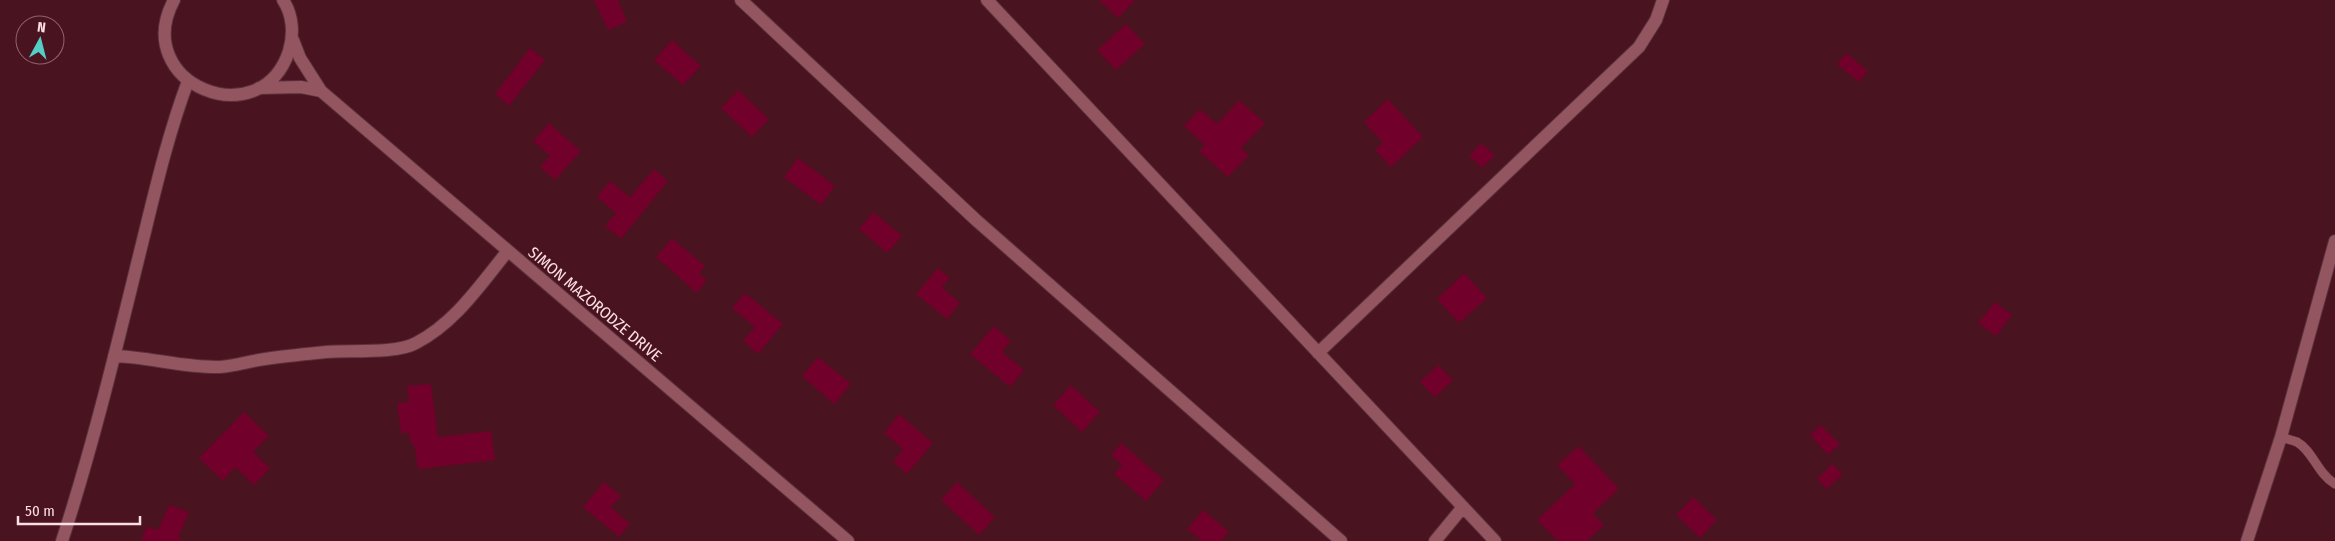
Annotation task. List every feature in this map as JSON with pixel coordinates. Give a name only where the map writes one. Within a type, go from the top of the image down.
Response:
[{"type":"street","points":[[162,0],[167,13]]},
{"type":"street","points":[[174,0],[167,13],[164,32],[167,51],[175,68],[188,81],[203,91],[222,96],[241,95],[259,88],[275,76],[286,59],[293,40]]},
{"type":"street","name":"SIMON MAZORODZE DRIVE","points":[[283,0],[292,23],[293,40],[300,58],[321,91],[507,252],[678,394],[848,541]]},
{"type":"street","points":[[741,0],[976,220],[1341,541]]},
{"type":"street","points":[[987,0],[1496,541]]},
{"type":"street","points":[[1318,353],[1639,47],[1656,20],[1663,0]]},
{"type":"street","points":[[62,541],[89,452],[167,140],[188,81]]},
{"type":"street","points":[[259,88],[287,87],[321,91]]},
{"type":"street","points":[[2247,541],[2281,437],[2335,241]]},
{"type":"street","points":[[114,356],[140,357],[176,364],[221,367],[326,352],[398,348],[414,345],[435,332],[454,315],[507,252]]},
{"type":"street","points":[[1435,541],[1463,507]]},
{"type":"lane","points":[[2281,437],[2296,442],[2308,451],[2316,466],[2327,479],[2335,484]]},
{"type":"building","points":[[594,0],[618,0],[627,22],[608,30]]},
{"type":"building","points":[[1099,0],[1135,0],[1118,18]]},
{"type":"building","points":[[1126,24],[1145,44],[1116,70],[1097,50]]},
{"type":"building","points":[[672,40],[701,66],[683,85],[654,60]]},
{"type":"building","points":[[530,48],[545,60],[509,106],[495,94]]},
{"type":"building","points":[[1846,53],[1868,71],[1859,82],[1837,64]]},
{"type":"building","points":[[738,90],[769,119],[752,137],[721,108]]},
{"type":"building","points":[[1388,99],[1423,137],[1391,167],[1375,150],[1383,143],[1364,122]]},
{"type":"building","points":[[1239,100],[1265,123],[1241,148],[1249,155],[1228,177],[1199,151],[1205,145],[1184,126],[1200,109],[1217,124]]},
{"type":"building","points":[[549,123],[581,151],[555,180],[540,167],[550,156],[533,141]]},
{"type":"building","points":[[1481,143],[1495,155],[1482,168],[1469,156]]},
{"type":"building","points":[[798,158],[835,186],[821,205],[784,177]]},
{"type":"building","points":[[654,169],[668,181],[621,239],[605,226],[616,213],[597,197],[610,181],[630,197]]},
{"type":"building","points":[[873,212],[902,236],[887,253],[859,229]]},
{"type":"building","points":[[672,238],[705,266],[699,273],[707,280],[697,293],[656,257]]},
{"type":"building","points":[[938,268],[950,278],[942,287],[960,303],[947,319],[916,294]]},
{"type":"building","points":[[1464,273],[1487,298],[1459,323],[1437,299]]},
{"type":"building","points":[[745,293],[783,324],[758,354],[743,341],[755,327],[732,308]]},
{"type":"building","points":[[1995,302],[2012,315],[1996,336],[1978,323]]},
{"type":"building","points":[[994,326],[1011,341],[1002,352],[1024,370],[1010,387],[970,354]]},
{"type":"building","points":[[818,357],[851,384],[834,404],[802,376]]},
{"type":"building","points":[[1438,365],[1453,380],[1435,397],[1420,382]]},
{"type":"building","points":[[431,384],[438,437],[491,431],[495,460],[418,469],[414,444],[411,444],[409,433],[401,433],[397,403],[409,402],[407,386]]},
{"type":"building","points":[[1071,385],[1100,412],[1082,432],[1053,405]]},
{"type":"building","points":[[244,412],[269,436],[253,452],[270,468],[254,485],[235,467],[223,481],[199,458]]},
{"type":"building","points":[[899,414],[933,443],[907,474],[893,462],[903,449],[884,433]]},
{"type":"building","points":[[1821,425],[1840,444],[1828,455],[1810,435]]},
{"type":"building","points":[[1121,443],[1164,480],[1146,501],[1114,474],[1122,465],[1111,455]]},
{"type":"building","points":[[1579,446],[1619,489],[1593,513],[1604,525],[1587,541],[1558,541],[1537,520],[1575,484],[1557,465]]},
{"type":"building","points":[[1832,464],[1843,474],[1827,489],[1817,479]]},
{"type":"building","points":[[604,482],[621,496],[611,507],[630,524],[619,537],[583,507]]},
{"type":"building","points":[[957,482],[995,517],[979,535],[941,500]]},
{"type":"building","points":[[1693,497],[1717,520],[1700,538],[1676,515]]},
{"type":"building","points":[[169,505],[189,512],[178,538],[184,541],[141,541],[147,526],[158,530]]},
{"type":"building","points":[[1203,510],[1229,532],[1221,541],[1202,541],[1187,529]]}]
